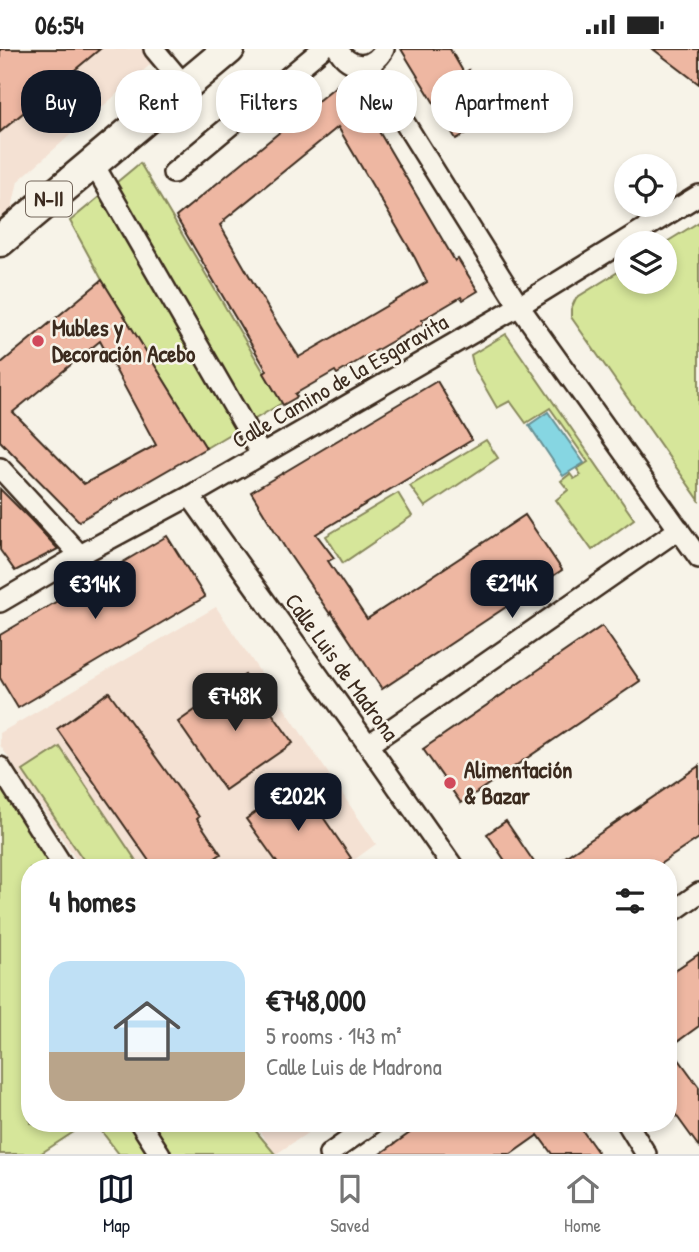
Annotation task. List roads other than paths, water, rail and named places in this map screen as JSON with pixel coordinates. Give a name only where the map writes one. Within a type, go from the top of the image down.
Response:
[{"type":"main road","name":"N-II","points":[[202,72],[229,49]]},
{"type":"main road","name":"N-II","points":[[2,235],[129,133]]},
{"type":"street","points":[[154,49],[172,70]]},
{"type":"street","points":[[173,173],[322,49]]},
{"type":"street","points":[[338,49],[347,61],[354,64],[375,61],[384,49]]},
{"type":"street","points":[[368,64],[519,306],[699,558]]},
{"type":"street","points":[[93,163],[261,454]]},
{"type":"street","name":"Calle Camino de la Esgaravita","points":[[0,602],[519,306],[699,195]]},
{"type":"street","points":[[0,468],[80,555]]},
{"type":"street","name":"Calle Luis de Madrona","points":[[190,496],[448,859]]},
{"type":"street","points":[[368,745],[679,529]]},
{"type":"street","points":[[0,767],[58,859]]},
{"type":"street","points":[[677,909],[699,893]]},
{"type":"street","points":[[146,1132],[160,1154]]},
{"type":"street","points":[[329,1154],[360,1132]]},
{"type":"street","points":[[632,1132],[646,1154]]},
{"type":"water","points":[[548,412],[584,463],[563,476],[529,425]]},
{"type":"place","name":"Mubles y Decoración Acebo","points":[[38,341]]},
{"type":"place","name":"Alimentación & Bazar","points":[[450,783]]}]
